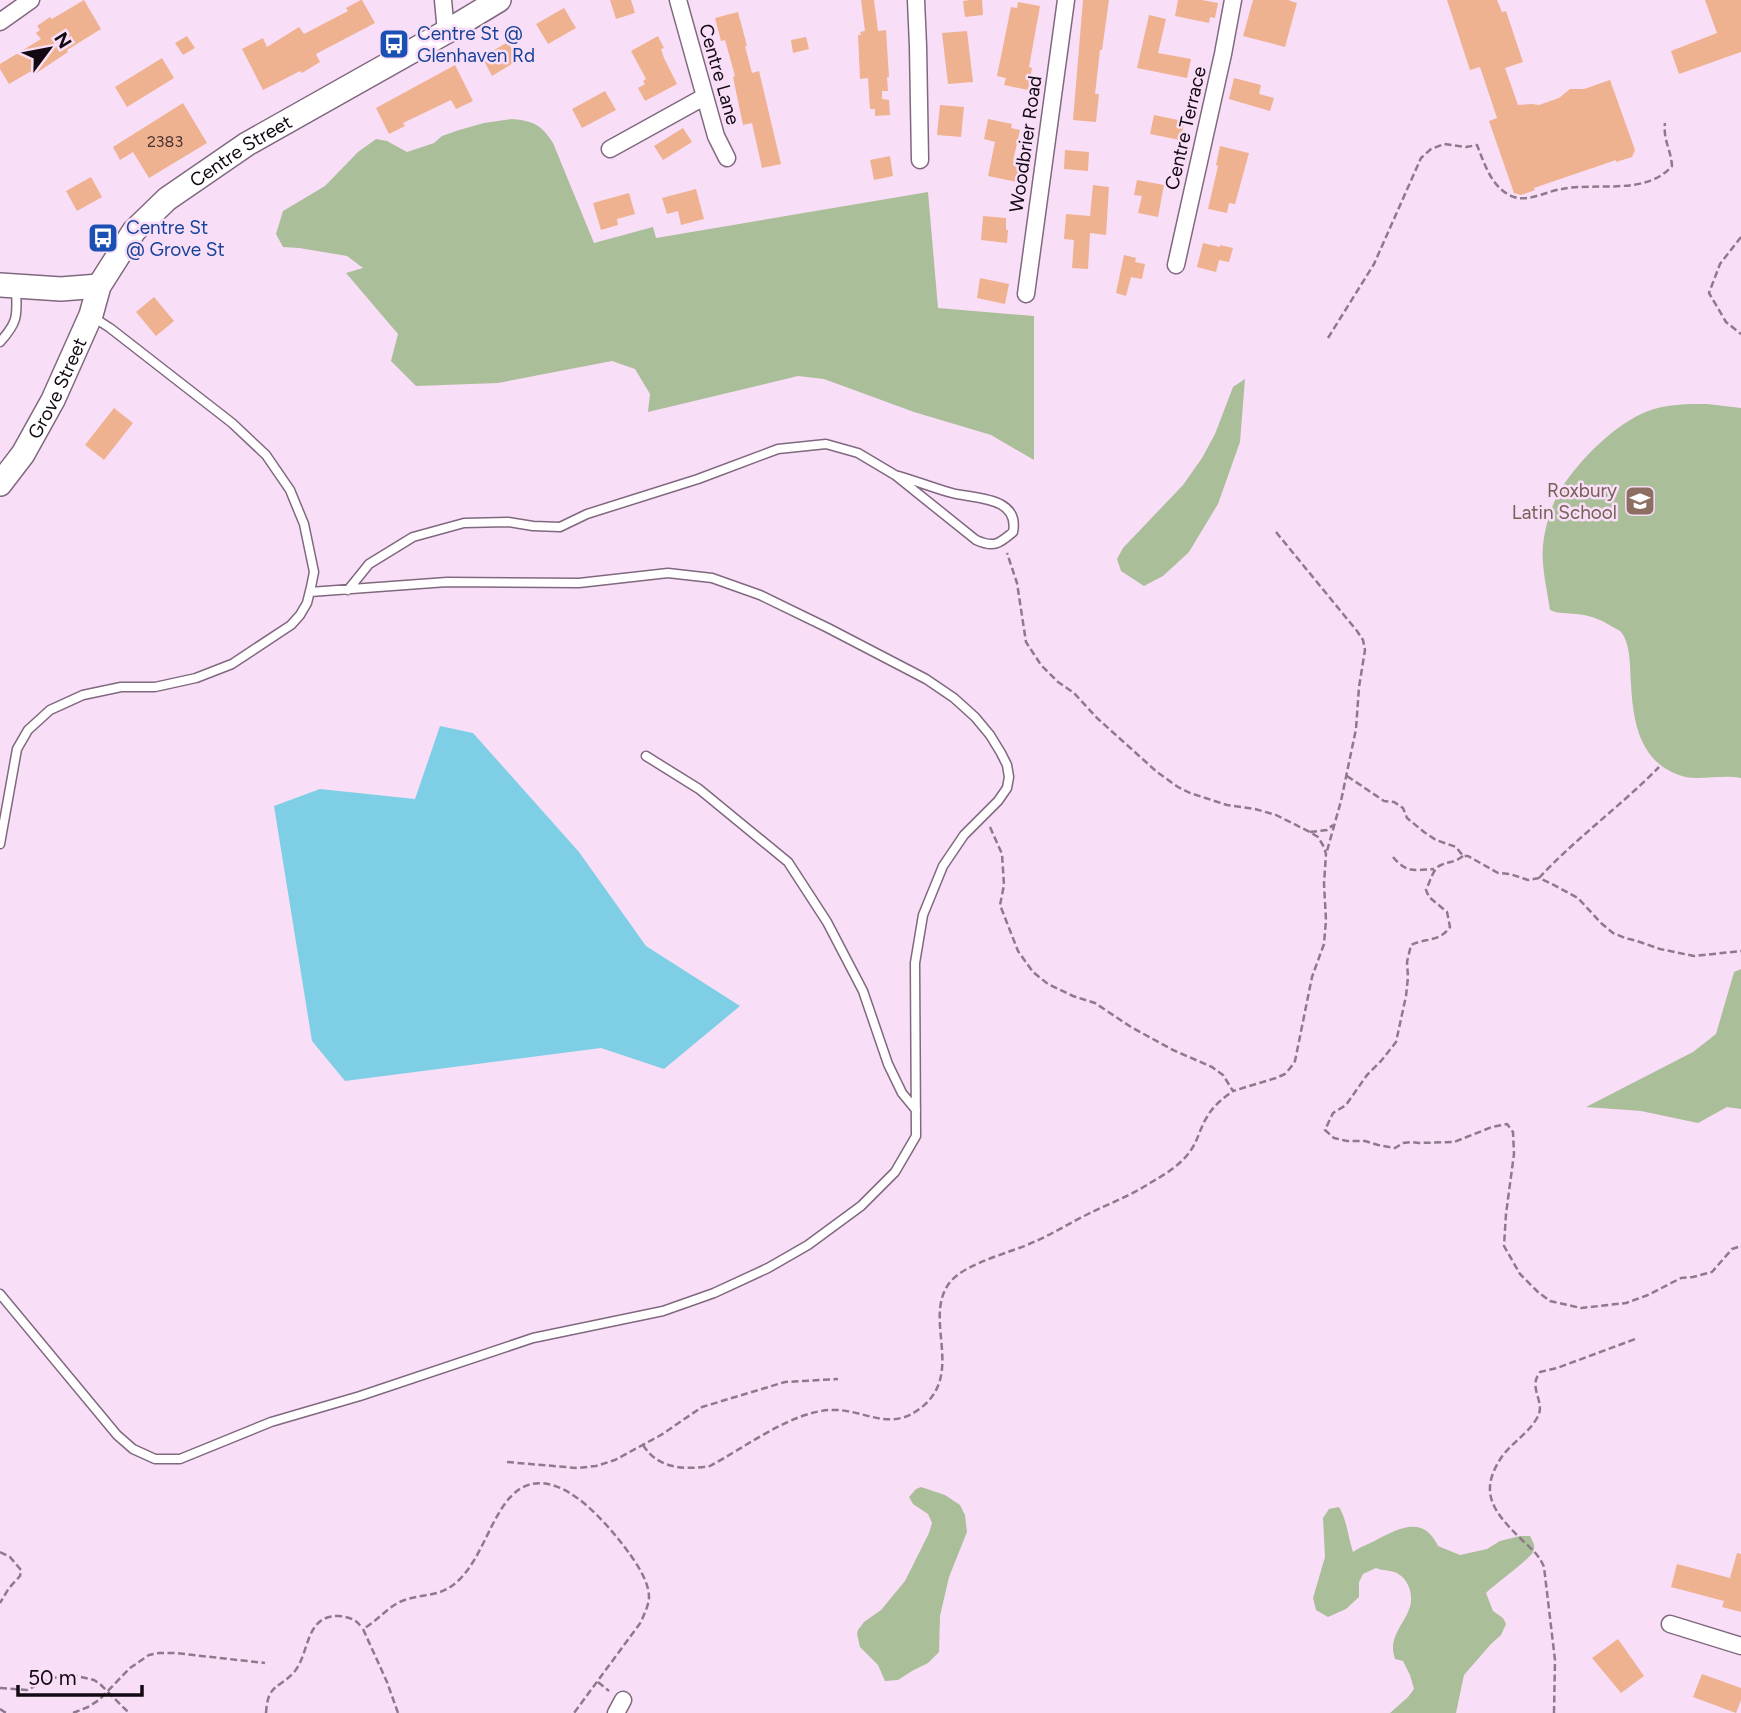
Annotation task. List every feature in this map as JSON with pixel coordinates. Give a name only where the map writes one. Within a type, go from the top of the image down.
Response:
[{"type":"main road","name":"Centre Street","points":[[99,286],[134,231],[167,200],[218,163],[499,0]]},
{"type":"main road","points":[[8,286],[61,289],[99,286]]},
{"type":"main road","name":"Grove Street","points":[[0,484],[23,454],[53,400],[91,315],[99,286]]},
{"type":"street","points":[[0,22],[31,0]]},
{"type":"street","points":[[443,0],[446,32]]},
{"type":"street","name":"Centre Lane","points":[[678,0],[716,136],[727,158]]},
{"type":"street","points":[[916,0],[920,160]]},
{"type":"street","name":"Woodbrier Road","points":[[1026,294],[1066,0]]},
{"type":"street","name":"Centre Terrace","points":[[1176,265],[1233,0]]},
{"type":"street","points":[[610,149],[704,97]]},
{"type":"street","points":[[1670,1624],[1741,1646]]},
{"type":"lane","points":[[0,342],[14,327],[17,317],[8,286]]},
{"type":"lane","points":[[0,844],[17,749],[28,730],[50,710],[83,695],[121,687],[155,687],[196,678],[232,664],[290,625],[300,615],[307,603],[314,572],[304,524],[290,490],[266,455],[232,423],[91,315]]},
{"type":"lane","points":[[348,590],[369,564],[414,537],[464,523],[508,522],[560,527],[600,510],[778,449],[826,444],[858,453],[895,475],[976,541],[987,545],[996,544],[1013,532],[1013,517],[1007,509],[995,502],[978,496],[955,494],[895,475]]},
{"type":"lane","points":[[0,1294],[117,1435],[133,1449],[155,1459],[180,1458],[271,1422],[360,1396],[533,1338],[663,1311],[714,1293],[768,1268],[808,1245],[861,1206],[895,1171],[916,1136],[915,963],[923,915],[943,866],[964,835],[998,801],[1007,788],[1009,777],[1001,753],[990,735],[954,698],[885,657],[760,595],[712,578],[668,573],[579,583],[447,582],[310,592]]},
{"type":"lane","points":[[646,756],[699,789],[788,862],[827,922],[863,991],[892,1074],[901,1093],[916,1110]]},
{"type":"path","points":[[1328,338],[1374,264],[1417,165],[1431,149],[1444,144],[1466,147],[1477,145],[1494,182],[1512,196],[1526,198],[1563,188],[1625,187],[1659,176],[1672,166],[1664,135],[1665,123]]},
{"type":"path","points":[[1741,237],[1720,264],[1709,293],[1726,322],[1741,334]]},
{"type":"path","points":[[643,1445],[651,1456],[673,1467],[701,1467],[710,1466],[759,1437],[814,1413],[831,1410],[879,1418],[906,1417],[923,1406],[940,1381],[943,1362],[940,1321],[942,1301],[946,1289],[955,1278],[976,1264],[1035,1242],[1162,1175],[1187,1156],[1207,1116],[1219,1101],[1233,1090],[1285,1074],[1295,1061],[1312,977],[1324,944],[1326,854],[1347,776],[1366,650],[1363,640],[1349,620],[1276,532]]},
{"type":"path","points":[[1003,540],[1017,583],[1026,642],[1041,665],[1058,682],[1074,693],[1097,718],[1157,772],[1178,787],[1227,805],[1276,815],[1310,832],[1322,842],[1326,854]]},
{"type":"path","points":[[1393,858],[1410,871],[1435,869],[1468,856],[1498,873],[1528,880],[1539,878],[1659,767]]},
{"type":"path","points":[[1347,776],[1384,801],[1394,802],[1402,807],[1408,818],[1424,832],[1436,840],[1456,847],[1463,856]]},
{"type":"path","points":[[985,814],[1002,854],[1004,885],[1000,905],[1018,951],[1033,972],[1048,984],[1095,1003],[1173,1050],[1212,1067],[1233,1090]]},
{"type":"path","points":[[1310,832],[1327,830],[1336,822]]},
{"type":"path","points":[[1435,869],[1426,890],[1429,897],[1447,912],[1450,927],[1445,934],[1435,939],[1410,945],[1404,1014],[1396,1042],[1367,1075],[1346,1105],[1333,1112],[1325,1130],[1328,1134],[1339,1140],[1365,1141],[1395,1148],[1412,1142],[1454,1142],[1507,1124],[1513,1132],[1514,1154],[1504,1246],[1520,1274],[1550,1301],[1581,1308],[1626,1303],[1681,1278],[1712,1272],[1732,1249],[1741,1246]]},
{"type":"path","points":[[1539,878],[1578,898],[1601,923],[1613,933],[1625,938],[1694,956],[1741,951]]},
{"type":"path","points":[[1554,1713],[1555,1660],[1544,1567],[1540,1558],[1509,1526],[1491,1501],[1491,1480],[1500,1460],[1539,1415],[1541,1407],[1535,1390],[1536,1378],[1540,1372],[1637,1338]]},
{"type":"path","points":[[507,1462],[578,1468],[596,1466],[615,1460],[661,1435],[702,1407],[785,1382],[838,1379]]},
{"type":"path","points":[[363,1629],[402,1601],[438,1594],[460,1580],[505,1504],[520,1489],[541,1484],[563,1488],[590,1507],[615,1535],[631,1556],[647,1585],[649,1597],[641,1622],[574,1713]]},
{"type":"path","points":[[0,1552],[10,1557],[21,1570],[20,1576],[0,1603]]},
{"type":"path","points":[[266,1713],[270,1691],[295,1671],[307,1641],[318,1623],[331,1616],[342,1616],[360,1623],[398,1713]]},
{"type":"path","points":[[73,1713],[99,1700],[130,1668],[149,1655],[193,1655],[265,1663]]},
{"type":"path","points":[[0,1688],[27,1690],[51,1678],[77,1676],[94,1681],[129,1713]]},
{"type":"path","points":[[0,1709],[6,1713]]},
{"type":"green space","points":[[512,119],[536,125],[553,143],[594,243],[653,227],[656,238],[928,192],[938,308],[1034,316],[1034,460],[991,435],[914,412],[824,379],[798,376],[648,412],[650,394],[635,369],[612,361],[498,383],[416,386],[391,361],[398,334],[346,273],[363,268],[347,256],[283,247],[276,234],[283,211],[325,186],[358,152],[376,139],[387,141],[407,152],[434,143],[442,136],[459,130]]},
{"type":"green space","points":[[1245,379],[1240,442],[1218,504],[1189,552],[1163,576],[1144,586],[1121,571],[1117,559],[1123,548],[1183,485],[1215,434],[1233,387]]},
{"type":"green space","name":"Roxbury Latin School","points":[[1685,404],[1741,408],[1741,778],[1682,776],[1657,762],[1648,751],[1637,727],[1627,643],[1624,637],[1619,630],[1603,621],[1550,610],[1544,569],[1543,545],[1551,509],[1561,489],[1588,455],[1623,424],[1648,411]]},
{"type":"green space","points":[[1741,969],[1741,1109],[1727,1107],[1698,1123],[1641,1111],[1586,1107],[1693,1052],[1716,1034],[1734,972]]},
{"type":"green space","points":[[921,1487],[945,1495],[960,1505],[965,1515],[967,1532],[949,1577],[940,1616],[939,1652],[928,1663],[898,1680],[885,1681],[878,1665],[860,1647],[857,1634],[864,1622],[881,1610],[905,1581],[929,1533],[932,1523],[928,1514],[913,1504],[909,1497]]},
{"type":"green space","points":[[1339,1507],[1353,1552],[1395,1531],[1411,1527],[1426,1531],[1438,1546],[1460,1555],[1487,1549],[1500,1541],[1530,1536],[1534,1546],[1531,1555],[1486,1593],[1493,1611],[1503,1618],[1506,1624],[1501,1635],[1464,1675],[1456,1713],[1390,1713],[1414,1689],[1403,1661],[1395,1659],[1393,1651],[1397,1632],[1411,1603],[1408,1585],[1401,1575],[1376,1568],[1363,1574],[1359,1582],[1359,1597],[1346,1609],[1328,1617],[1316,1610],[1313,1598],[1325,1557],[1323,1518],[1329,1509]]},
{"type":"water","points":[[440,726],[473,733],[579,852],[646,946],[740,1006],[664,1069],[601,1048],[345,1081],[312,1041],[274,806],[320,789],[415,799]]},
{"type":"building","points":[[84,0],[101,29],[35,74],[33,70],[9,84],[0,64],[41,39],[36,33],[40,30],[37,26]]},
{"type":"building","points":[[362,0],[375,23],[316,54],[320,62],[302,73],[300,71],[263,90],[242,49],[263,38],[267,47],[299,27],[304,34],[348,11],[346,8]]},
{"type":"building","points":[[610,0],[631,0],[635,13],[616,19]]},
{"type":"building","points":[[861,0],[874,0],[878,31],[886,30],[889,77],[888,91],[882,91],[882,99],[889,100],[890,115],[875,116],[875,109],[870,109],[868,78],[860,79],[858,35],[865,31]]},
{"type":"building","points":[[982,0],[983,15],[965,17],[963,1]]},
{"type":"building","points":[[1083,0],[1109,0],[1095,94],[1099,94],[1096,122],[1073,120]]},
{"type":"building","points":[[1178,0],[1218,3],[1215,18],[1210,17],[1209,23],[1175,16]]},
{"type":"building","points":[[1253,0],[1288,0],[1297,3],[1285,47],[1243,36]]},
{"type":"building","points":[[1447,0],[1497,0],[1502,12],[1506,11],[1523,62],[1505,68],[1518,105],[1539,105],[1559,98],[1570,89],[1584,89],[1610,80],[1635,150],[1632,157],[1534,188],[1535,190],[1521,195],[1514,193],[1489,121],[1497,118],[1480,67],[1470,70]]},
{"type":"building","points":[[1705,0],[1741,0],[1741,52],[1679,74],[1671,51],[1717,33]]},
{"type":"building","points":[[1018,2],[1040,6],[1029,67],[1032,68],[1028,90],[1004,85],[1006,78],[997,76],[1011,7],[1017,8]]},
{"type":"building","points":[[564,8],[576,28],[548,44],[536,24]]},
{"type":"building","points":[[738,12],[752,73],[759,71],[781,164],[762,168],[752,123],[743,125],[733,77],[735,76],[725,40],[721,41],[715,18]]},
{"type":"building","points":[[1149,15],[1166,19],[1158,53],[1191,59],[1187,78],[1137,68]]},
{"type":"building","points":[[967,31],[973,82],[948,84],[942,33]]},
{"type":"building","points":[[187,36],[195,48],[183,55],[175,43]]},
{"type":"building","points":[[658,36],[664,48],[661,49],[664,58],[677,84],[645,101],[638,88],[645,84],[643,81],[646,79],[631,51]]},
{"type":"building","points":[[806,37],[809,49],[793,53],[791,40]]},
{"type":"building","points":[[508,42],[518,60],[492,76],[482,57]]},
{"type":"building","points":[[162,58],[174,78],[127,107],[115,87]]},
{"type":"building","points":[[455,65],[473,101],[456,109],[451,100],[403,123],[405,126],[389,134],[376,108]]},
{"type":"building","points":[[1234,78],[1261,85],[1259,94],[1274,98],[1270,111],[1229,99]]},
{"type":"building","points":[[605,91],[616,110],[582,128],[572,109]]},
{"type":"building","points":[[183,103],[207,143],[149,178],[133,152],[120,160],[113,147]]},
{"type":"building","points":[[940,105],[964,107],[961,137],[937,135]]},
{"type":"building","points":[[1154,115],[1178,120],[1178,123],[1184,124],[1180,140],[1150,134]]},
{"type":"building","points":[[988,119],[1012,124],[1011,128],[1020,130],[1013,161],[1020,163],[1017,182],[988,176],[995,142],[984,139]]},
{"type":"building","points":[[683,128],[692,142],[663,160],[654,146]]},
{"type":"building","points":[[1220,146],[1249,153],[1235,204],[1229,203],[1227,213],[1208,209]]},
{"type":"building","points":[[1065,150],[1089,152],[1088,171],[1064,169]]},
{"type":"building","points":[[890,156],[893,176],[874,180],[870,160]]},
{"type":"building","points":[[91,177],[102,197],[77,211],[66,191]]},
{"type":"building","points":[[1137,180],[1164,185],[1158,217],[1138,213],[1142,196],[1134,195]]},
{"type":"building","points":[[1093,185],[1109,187],[1106,235],[1090,233],[1088,269],[1072,268],[1074,240],[1064,239],[1066,214],[1090,216]]},
{"type":"building","points":[[696,189],[704,219],[681,225],[678,211],[667,214],[662,198]]},
{"type":"building","points":[[629,193],[635,214],[617,219],[618,225],[601,230],[593,203]]},
{"type":"building","points":[[983,216],[1006,218],[1007,243],[981,240]]},
{"type":"building","points":[[1203,243],[1233,248],[1229,262],[1219,260],[1216,272],[1197,267]]},
{"type":"building","points":[[1124,255],[1136,258],[1135,262],[1145,264],[1142,279],[1131,277],[1126,296],[1116,293]]},
{"type":"building","points":[[980,278],[1009,284],[1005,304],[977,298]]},
{"type":"building","points":[[154,297],[174,321],[156,336],[136,312]]},
{"type":"building","points":[[114,408],[133,423],[104,460],[85,445]]},
{"type":"building","points":[[1737,1553],[1741,1554],[1741,1612],[1722,1607],[1724,1601],[1671,1587],[1677,1564],[1730,1578]]},
{"type":"building","points":[[1618,1639],[1644,1676],[1621,1693],[1592,1658]]},
{"type":"building","points":[[1702,1674],[1741,1688],[1741,1700],[1736,1713],[1693,1697]]},
{"type":"place","name":"Centre St @ Glenhaven Rd","points":[[394,44]]},
{"type":"place","name":"Centre St @ Grove St","points":[[103,238]]},
{"type":"place","name":"Roxbury Latin School","points":[[1640,501]]}]
